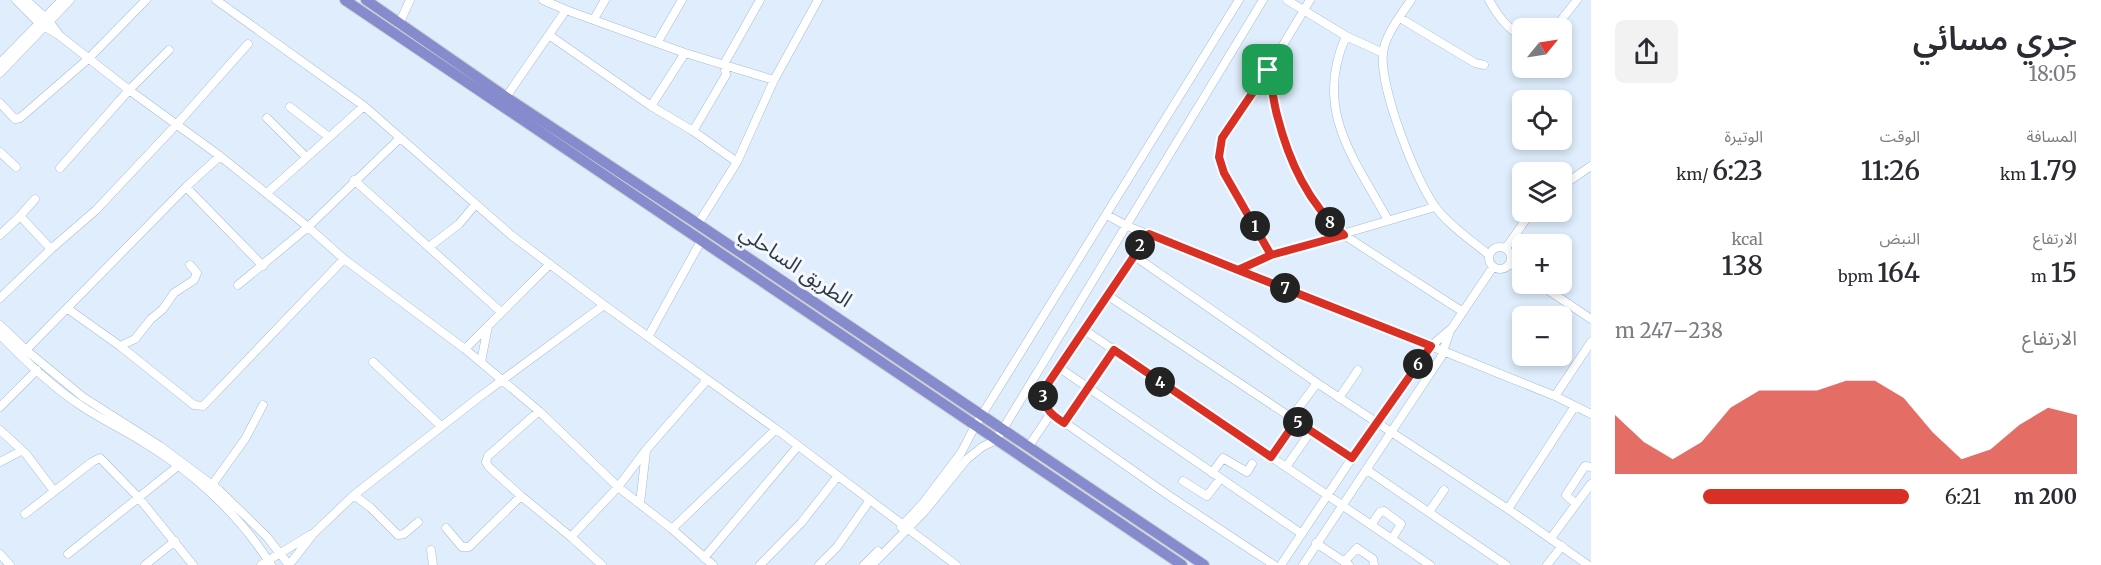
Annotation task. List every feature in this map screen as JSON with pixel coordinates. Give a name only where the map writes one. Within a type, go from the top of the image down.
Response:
[{"type":"highway","name":"الطريق الساحلي","points":[[345,0],[1182,565]]},
{"type":"highway","name":"الطريق الساحلي","points":[[366,0],[506,97],[1204,565]]},
{"type":"street","points":[[16,0],[88,59],[267,193],[344,259],[465,348],[538,411],[618,487],[672,529],[712,565]]},
{"type":"street","points":[[26,0],[44,22]]},
{"type":"street","points":[[0,73],[19,55],[62,0]]},
{"type":"street","points":[[0,63],[70,0]]},
{"type":"street","points":[[0,103],[15,118],[20,118],[88,59],[146,0]]},
{"type":"street","points":[[216,0],[364,106],[511,235],[648,338],[776,429],[956,565]]},
{"type":"street","points":[[399,24],[410,0]]},
{"type":"street","points":[[543,0],[657,43],[774,80]]},
{"type":"street","points":[[594,19],[605,0]]},
{"type":"street","points":[[657,43],[682,0]]},
{"type":"street","points":[[693,131],[726,75],[724,64],[760,0]]},
{"type":"street","points":[[698,224],[736,162],[774,80],[818,0]]},
{"type":"street","points":[[872,565],[961,453],[975,426],[1239,0]]},
{"type":"street","points":[[864,565],[905,526],[924,512],[967,459],[982,447],[996,440],[1263,0]]},
{"type":"street","points":[[1287,0],[1346,36],[1383,53]]},
{"type":"street","points":[[1271,255],[1224,173],[1219,157],[1222,138],[1268,70],[1310,0]]},
{"type":"street","points":[[1411,0],[1387,39],[1383,53],[1384,76],[1397,121],[1425,191],[1435,207],[1449,224],[1489,255]]},
{"type":"street","points":[[1490,0],[1499,17],[1512,30]]},
{"type":"street","points":[[1562,18],[1577,0]]},
{"type":"street","points":[[506,97],[566,10]]},
{"type":"street","points":[[1400,18],[1475,63],[1484,65]]},
{"type":"street","points":[[549,35],[736,162]]},
{"type":"street","points":[[1346,36],[1339,51],[1334,76],[1336,115],[1349,153],[1388,220]]},
{"type":"street","points":[[0,298],[96,210],[248,45]]},
{"type":"street","points":[[60,168],[129,90],[169,50]]},
{"type":"street","points":[[651,106],[686,53]]},
{"type":"street","points":[[1268,70],[1276,114],[1290,158],[1302,184],[1323,216],[1344,235],[1463,312]]},
{"type":"street","points":[[267,193],[364,106]]},
{"type":"street","points":[[290,107],[329,138]]},
{"type":"street","points":[[267,118],[306,157]]},
{"type":"street","points":[[238,285],[308,226],[399,138]]},
{"type":"street","points":[[0,152],[16,167]]},
{"type":"street","points":[[26,350],[186,187],[220,156]]},
{"type":"street","points":[[1572,179],[1591,167]]},
{"type":"street","points":[[354,180],[501,312]]},
{"type":"street","points":[[186,187],[263,266]]},
{"type":"street","points":[[0,235],[35,199]]},
{"type":"street","points":[[429,247],[459,224],[475,205]]},
{"type":"street","points":[[1238,270],[1271,255],[1435,207]]},
{"type":"street","points":[[1107,215],[1127,226],[1555,396],[1591,414]]},
{"type":"street","points":[[20,216],[51,249]]},
{"type":"street","points":[[1506,248],[1524,222]]},
{"type":"street","points":[[1149,234],[1048,381],[1043,397],[1047,410],[1274,565]]},
{"type":"street","points":[[648,338],[701,241]]},
{"type":"street","points":[[1499,246],[1506,248],[1512,258],[1510,263],[1506,268],[1493,267],[1489,261],[1489,255],[1493,249],[1499,246]]},
{"type":"street","points":[[1133,255],[1339,398],[1508,509],[1588,565]]},
{"type":"street","points":[[68,309],[120,346],[194,405],[203,406],[344,259]]},
{"type":"street","points":[[465,348],[550,264]]},
{"type":"street","points":[[120,346],[135,339],[151,319],[163,309],[174,293],[196,276],[197,273],[190,265]]},
{"type":"street","points":[[1303,565],[1392,432],[1443,351],[1452,328],[1493,267]]},
{"type":"street","points":[[1553,294],[1591,320]]},
{"type":"street","points":[[1107,295],[1352,458]]},
{"type":"street","points":[[0,324],[26,350],[83,397],[160,446],[212,485],[248,518],[289,565],[314,533],[354,495],[441,426],[604,305]]},
{"type":"street","points":[[481,362],[489,325]]},
{"type":"street","points":[[1281,565],[1376,422],[1431,346],[1452,328]]},
{"type":"street","points":[[1083,330],[1430,565]]},
{"type":"street","points":[[0,335],[37,370],[83,407],[143,442],[178,466],[224,505],[266,563],[314,533]]},
{"type":"street","points":[[1555,396],[1591,342]]},
{"type":"street","points":[[1064,423],[1114,350]]},
{"type":"street","points":[[373,362],[441,426]]},
{"type":"street","points":[[1058,367],[1302,534]]},
{"type":"street","points":[[0,407],[37,370]]},
{"type":"street","points":[[1339,398],[1358,370]]},
{"type":"street","points":[[571,537],[618,487],[646,450],[707,380]]},
{"type":"street","points":[[1271,457],[1317,383]]},
{"type":"street","points":[[212,485],[245,439],[263,405]]},
{"type":"street","points":[[1508,509],[1575,406]]},
{"type":"street","points":[[538,411],[486,458],[489,468],[603,565]]},
{"type":"street","points":[[1029,446],[1051,413]]},
{"type":"street","points":[[0,429],[26,454],[54,491]]},
{"type":"street","points":[[672,529],[776,429]]},
{"type":"street","points":[[1286,467],[1311,431]]},
{"type":"street","points":[[704,558],[798,446]]},
{"type":"street","points":[[640,504],[646,450]]},
{"type":"street","points":[[0,462],[21,451]]},
{"type":"street","points":[[1212,473],[1223,458],[1247,472],[1252,464]]},
{"type":"street","points":[[25,514],[100,459],[139,498],[193,565]]},
{"type":"street","points":[[68,554],[178,466]]},
{"type":"street","points":[[1576,504],[1566,495],[1585,466],[1591,467]]},
{"type":"street","points":[[1367,470],[1506,565]]},
{"type":"street","points":[[760,565],[801,523],[838,476]]},
{"type":"street","points":[[1183,481],[1206,496],[1220,479]]},
{"type":"street","points":[[1551,538],[1591,484]]},
{"type":"street","points":[[1429,512],[1444,490]]},
{"type":"street","points":[[354,495],[371,508],[398,535],[404,534],[418,522]]},
{"type":"street","points":[[446,528],[462,547],[469,548],[520,496]]},
{"type":"street","points":[[819,565],[837,547],[870,500]]},
{"type":"street","points":[[1371,525],[1380,512],[1384,511],[1401,524],[1392,539]]},
{"type":"street","points":[[145,565],[175,541]]},
{"type":"street","points":[[1316,543],[1347,563],[1357,548],[1373,559],[1374,565]]},
{"type":"street","points":[[1546,565],[1562,546]]},
{"type":"street","points":[[431,550],[433,565]]},
{"type":"street","points":[[0,554],[10,565]]},
{"type":"route","points":[[1268,70],[1222,138],[1219,157],[1224,173],[1271,255],[1238,270],[1149,234],[1048,381],[1043,397],[1047,410],[1064,423],[1114,350],[1271,457],[1296,421],[1352,458],[1431,346],[1238,270],[1271,255],[1344,235],[1323,216],[1313,202],[1290,158],[1276,114],[1268,70]]}]
